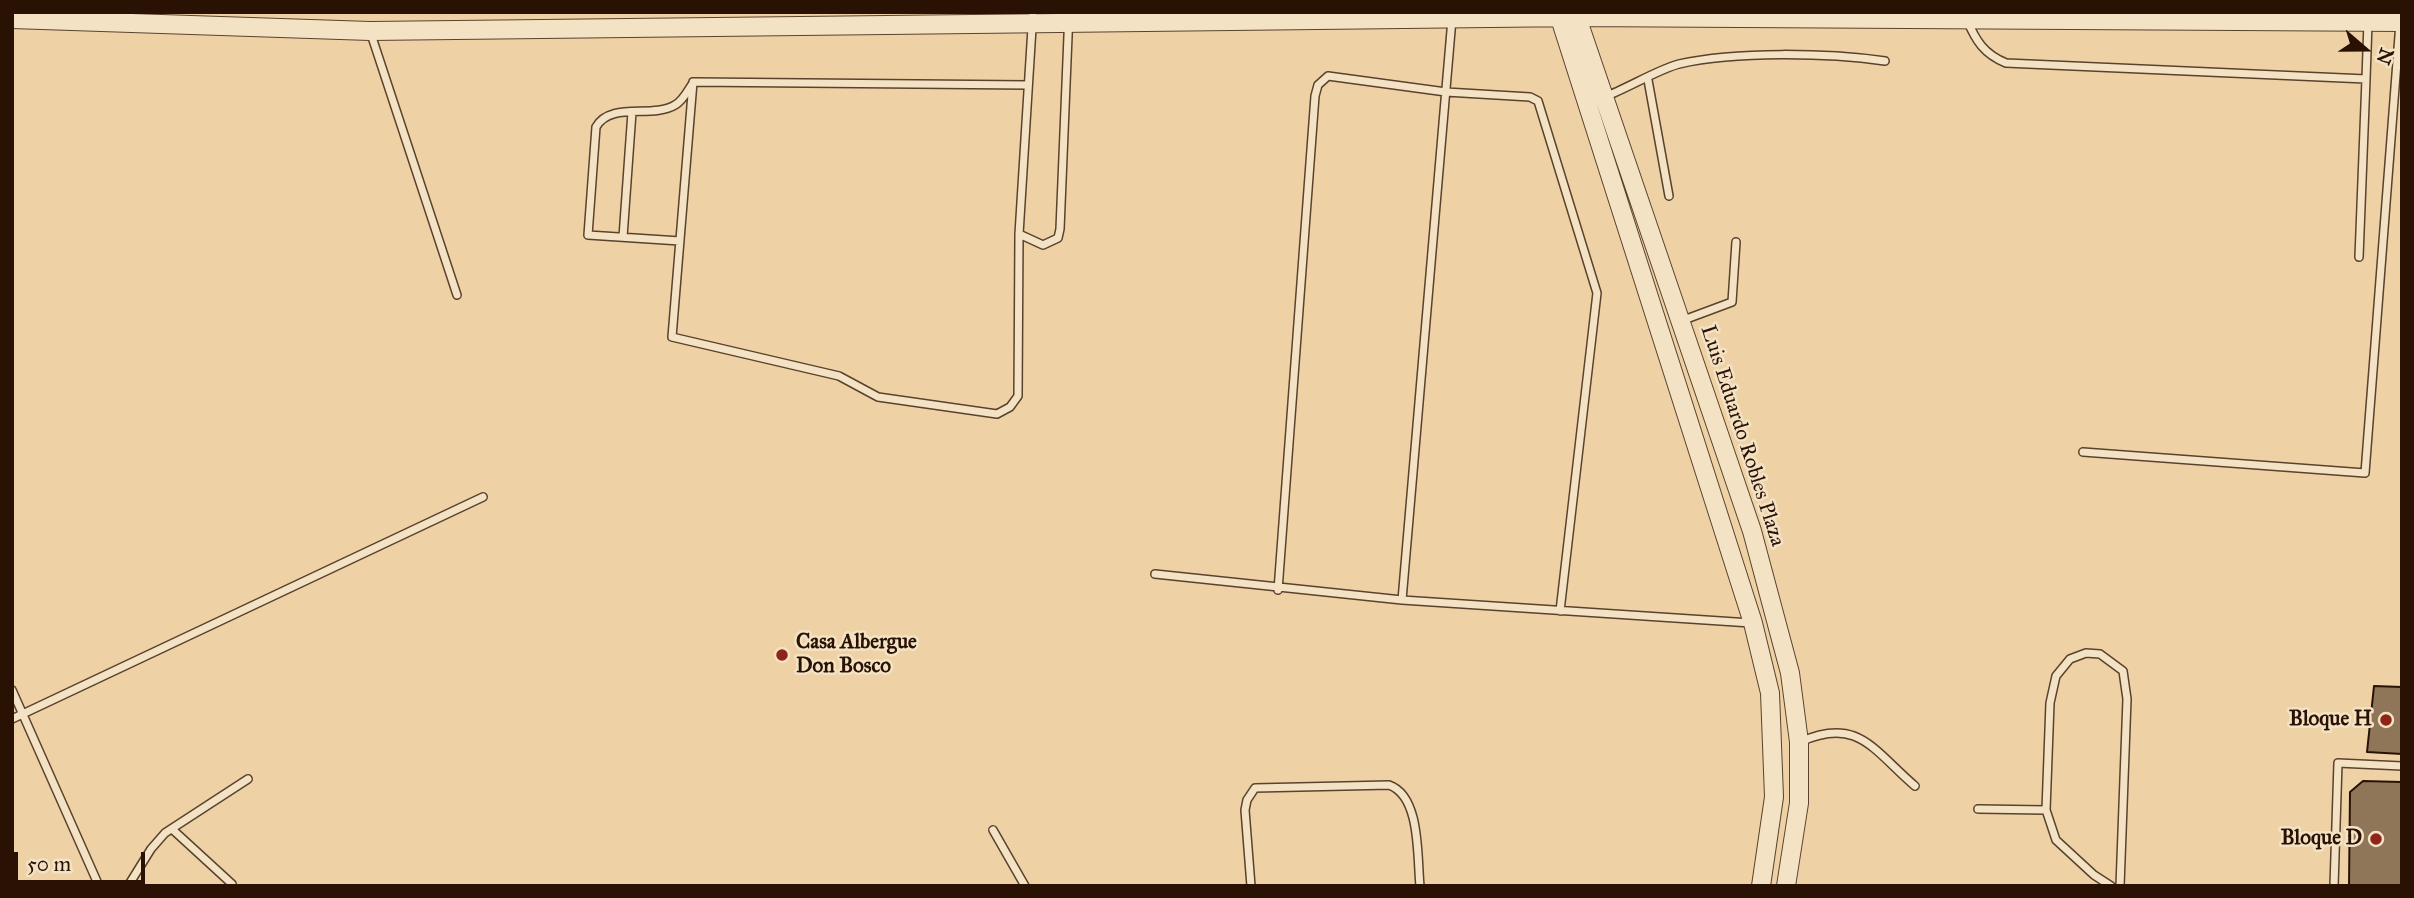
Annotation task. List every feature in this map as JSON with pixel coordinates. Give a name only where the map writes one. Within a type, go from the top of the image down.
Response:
[{"type":"street","points":[[1567,15],[1753,623],[1770,692],[1774,797],[1761,886]]},
{"type":"street","points":[[12,19],[370,31],[1032,18],[1452,18],[1567,15],[2401,22]]},
{"type":"street","name":"Luis Eduardo Robles Plaza","points":[[1567,15],[1604,98],[1752,531],[1790,673],[1799,742],[1799,803],[1786,886]]},
{"type":"lane","points":[[694,82],[672,337],[839,376],[878,397],[997,414],[1010,407],[1018,396],[1018,234],[1032,18]]},
{"type":"lane","points":[[1018,234],[1043,245],[1058,238],[1069,18]]},
{"type":"lane","points":[[1402,600],[1452,18]]},
{"type":"lane","points":[[1967,19],[1978,44],[1993,58],[2006,62],[2366,79]]},
{"type":"lane","points":[[2359,257],[2368,22]]},
{"type":"lane","points":[[2083,452],[2365,472],[2401,22]]},
{"type":"lane","points":[[370,31],[457,296]]},
{"type":"lane","points":[[1604,98],[1680,64],[1746,57],[1850,56],[1885,61]]},
{"type":"lane","points":[[1278,590],[1318,85],[1328,76],[1446,92],[1530,97],[1538,101],[1597,293],[1560,611]]},
{"type":"lane","points":[[1647,80],[1669,196]]},
{"type":"lane","points":[[694,82],[1028,85]]},
{"type":"lane","points":[[680,241],[589,235],[596,127],[601,118],[611,113],[663,110],[678,104],[694,82]]},
{"type":"lane","points":[[623,237],[632,112]]},
{"type":"lane","points":[[1680,321],[1732,302],[1736,242]]},
{"type":"lane","points":[[12,719],[483,497]]},
{"type":"lane","points":[[1155,574],[1278,590],[1753,623]]},
{"type":"lane","points":[[2111,886],[2094,875],[2056,840],[2046,810],[2050,703],[2056,676],[2070,659],[2087,653],[2099,654],[2123,671],[2127,699],[2120,886]]},
{"type":"lane","points":[[12,690],[99,886]]},
{"type":"lane","points":[[1799,742],[1823,732],[1842,731],[1857,736],[1915,786]]},
{"type":"lane","points":[[2334,886],[2338,763],[2402,766]]},
{"type":"lane","points":[[128,886],[151,849],[172,829],[248,779]]},
{"type":"lane","points":[[1251,886],[1245,810],[1247,800],[1255,788],[1390,785],[1409,800],[1420,886]]},
{"type":"lane","points":[[1978,809],[2046,810]]},
{"type":"lane","points":[[172,829],[232,884]]},
{"type":"lane","points":[[993,830],[1025,886]]},
{"type":"building","name":"Bloque H","points":[[2374,686],[2402,687],[2402,754],[2367,752]]},
{"type":"building","name":"Bloque D","points":[[2363,781],[2402,782],[2402,886],[2349,886],[2350,792]]},
{"type":"place","name":"Casa Albergue Don Bosco","points":[[782,655]]},
{"type":"place","name":"Bloque H","points":[[2386,720]]},
{"type":"place","name":"Bloque D","points":[[2376,839]]}]
